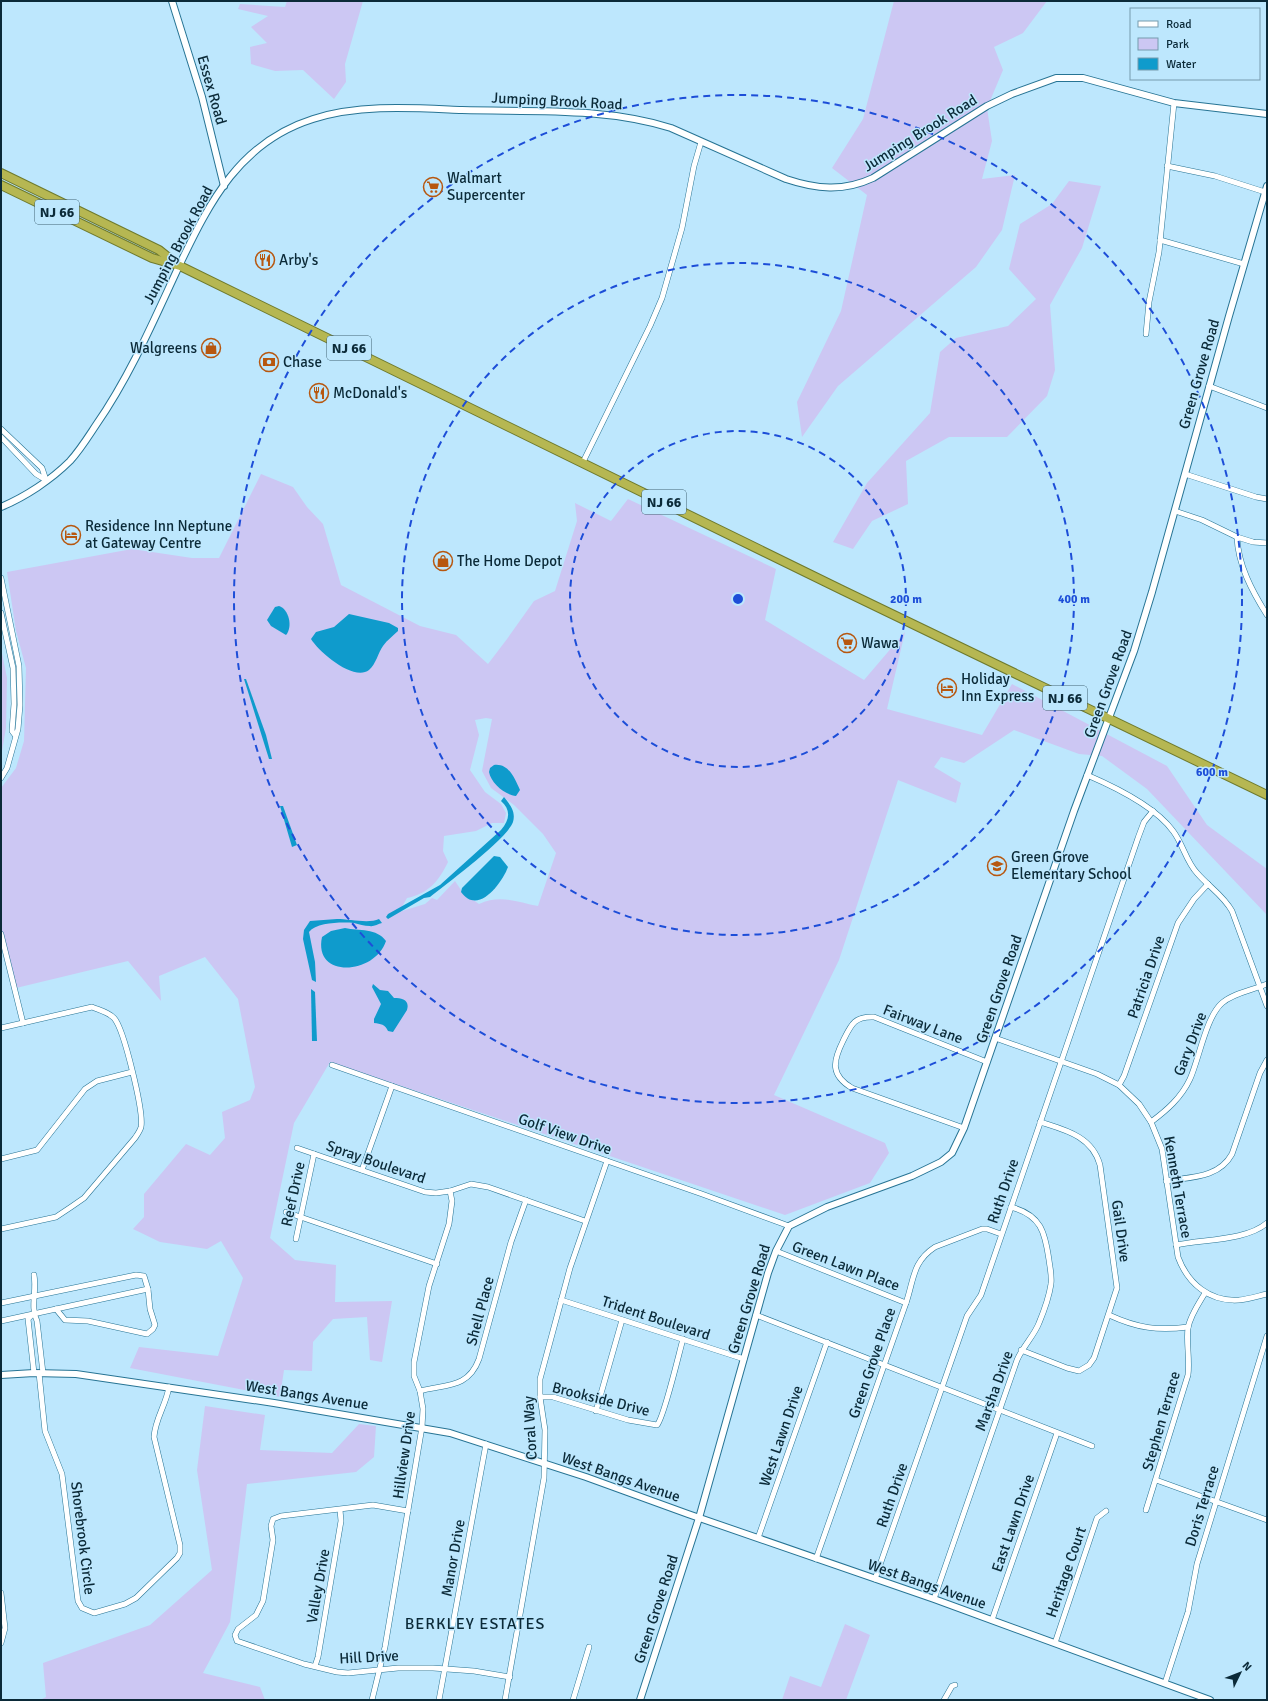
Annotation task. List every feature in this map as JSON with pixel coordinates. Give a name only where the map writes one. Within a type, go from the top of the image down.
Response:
[{"type":"highway","name":"NJ 66","points":[[1,173],[159,250],[180,266]]},
{"type":"highway","name":"NJ 66","points":[[1,185],[152,258],[180,266],[1267,795]]},
{"type":"street","name":"Essex Road","points":[[172,1],[202,98],[224,186]]},
{"type":"street","name":"Jumping Brook Road","points":[[1,507],[28,493],[72,459],[114,398],[206,213],[224,186],[253,152],[273,137],[314,119],[352,111],[388,109],[584,113],[631,118],[653,122],[671,128],[786,179],[818,188],[836,188],[860,184],[873,178],[987,106],[1012,94],[1056,78],[1070,77],[1090,79],[1174,103],[1267,114]]},
{"type":"street","points":[[1146,334],[1149,302],[1160,240],[1174,103]]},
{"type":"street","points":[[583,462],[650,326],[662,298],[682,228],[701,142]]},
{"type":"street","points":[[1167,166],[1215,176],[1265,192]]},
{"type":"street","name":"Green Grove Road","points":[[640,1700],[700,1518],[756,1315],[776,1251],[789,1226],[828,1207],[912,1176],[941,1162],[952,1153],[964,1128],[1087,775],[1134,651],[1267,186]]},
{"type":"street","points":[[1160,240],[1244,264]]},
{"type":"street","points":[[1209,386],[1267,408]]},
{"type":"street","points":[[1,429],[42,468],[46,480]]},
{"type":"street","points":[[1,438],[36,474],[46,480]]},
{"type":"street","points":[[1185,474],[1267,499]]},
{"type":"street","points":[[1175,511],[1202,520],[1237,537],[1253,542],[1267,543]]},
{"type":"street","points":[[1237,537],[1238,552],[1249,582],[1267,614]]},
{"type":"street","points":[[1,578],[19,666],[20,705],[18,729],[15,735],[7,768],[1,778]]},
{"type":"street","points":[[1,613],[13,668],[14,704],[12,731],[15,735]]},
{"type":"street","points":[[1087,775],[1153,811],[1165,821],[1174,832],[1194,869],[1225,899],[1232,911],[1267,1006]]},
{"type":"street","name":"Ruth Drive","points":[[875,1579],[967,1316],[981,1296],[1138,838],[1144,822],[1153,811]]},
{"type":"street","name":"Patricia Drive","points":[[1119,1086],[1124,1076],[1178,923],[1194,898],[1208,884]]},
{"type":"street","points":[[1,934],[23,1023]]},
{"type":"street","name":"Gary Drive","points":[[1151,1122],[1172,1105],[1187,1085],[1211,1019],[1218,1007],[1231,997],[1267,984]]},
{"type":"street","points":[[1,1028],[92,1007],[102,1010],[114,1018],[121,1030],[141,1110],[141,1128],[135,1138],[84,1198],[56,1217],[1,1229]]},
{"type":"street","name":"Fairway Lane","points":[[964,1128],[852,1088],[839,1078],[834,1063],[835,1055],[851,1024],[866,1017],[874,1017],[987,1062]]},
{"type":"street","name":"Kenneth Terrace","points":[[995,1038],[1097,1074],[1119,1086],[1138,1104],[1151,1122],[1162,1149],[1178,1257],[1185,1273],[1195,1286],[1205,1293],[1216,1297],[1233,1300],[1267,1294]]},
{"type":"street","points":[[1166,1181],[1210,1174],[1227,1162],[1232,1154],[1260,1073],[1267,1060]]},
{"type":"street","name":"Golf View Drive","points":[[332,1065],[789,1226]]},
{"type":"street","points":[[1,1159],[37,1150],[85,1088],[97,1081],[132,1072]]},
{"type":"street","points":[[362,1170],[392,1086]]},
{"type":"street","name":"Gail Drive","points":[[1021,1350],[1067,1368],[1079,1371],[1083,1370],[1094,1358],[1116,1295],[1117,1282],[1099,1160],[1092,1148],[1081,1137],[1040,1122]]},
{"type":"street","name":"Spray Boulevard","points":[[297,1148],[426,1192],[436,1193],[450,1191],[471,1184],[488,1187],[585,1221]]},
{"type":"street","name":"Reef Drive","points":[[296,1239],[314,1154]]},
{"type":"street","name":"Coral Way","points":[[505,1700],[544,1478],[545,1430],[540,1397],[540,1379],[561,1300],[585,1221],[607,1161]]},
{"type":"street","name":"Hillview Drive","points":[[372,1700],[380,1669],[422,1427],[423,1409],[420,1391],[414,1376],[414,1362],[429,1286],[449,1224],[452,1201],[450,1191]]},
{"type":"street","name":"Shell Place","points":[[420,1391],[456,1384],[464,1380],[474,1371],[479,1359],[511,1242],[526,1200]]},
{"type":"street","name":"Marsha Drive","points":[[934,1599],[1021,1350],[1038,1324],[1050,1291],[1051,1278],[1045,1236],[1041,1227],[1027,1212],[1011,1207]]},
{"type":"street","points":[[286,1212],[436,1264]]},
{"type":"street","points":[[1176,1244],[1240,1235],[1256,1230],[1267,1222]]},
{"type":"street","name":"Green Grove Place","points":[[816,1559],[906,1302],[915,1269],[929,1251],[938,1246],[982,1229],[987,1229],[1002,1234]]},
{"type":"street","name":"Green Lawn Place","points":[[776,1251],[906,1302]]},
{"type":"street","points":[[34,1275],[35,1297],[33,1314],[37,1321],[39,1373]]},
{"type":"street","points":[[1,1303],[136,1275],[144,1276],[148,1289],[150,1309],[155,1325],[147,1334],[88,1321],[65,1320],[56,1309]]},
{"type":"street","points":[[1,1321],[148,1289]]},
{"type":"street","name":"Stephen Terrace","points":[[1146,1510],[1188,1375],[1190,1359],[1188,1327],[1196,1308],[1205,1293]]},
{"type":"street","name":"Trident Boulevard","points":[[561,1300],[744,1359]]},
{"type":"street","points":[[33,1314],[28,1319],[39,1373]]},
{"type":"street","points":[[756,1315],[1092,1446]]},
{"type":"street","points":[[1109,1315],[1130,1324],[1153,1329],[1169,1330],[1188,1327]]},
{"type":"street","points":[[596,1411],[622,1320]]},
{"type":"street","name":"Doris Terrace","points":[[1165,1683],[1185,1622],[1197,1564],[1267,1336]]},
{"type":"street","name":"Brookside Drive","points":[[540,1397],[554,1397],[628,1420],[657,1425],[660,1422],[683,1339]]},
{"type":"street","name":"West Lawn Drive","points":[[758,1538],[827,1342]]},
{"type":"street","name":"West Bangs Avenue","points":[[1,1375],[39,1373],[76,1374],[169,1387],[422,1427],[456,1434],[586,1477],[816,1559],[934,1599],[1210,1700]]},
{"type":"street","name":"Shorebrook Circle","points":[[39,1373],[45,1431],[62,1474],[78,1601],[82,1608],[94,1613],[125,1604],[136,1598],[177,1558],[180,1553],[180,1545],[154,1437],[156,1424],[167,1399],[169,1387]]},
{"type":"street","name":"East Lawn Drive","points":[[992,1620],[1057,1433]]},
{"type":"street","name":"Manor Drive","points":[[439,1700],[486,1444]]},
{"type":"street","points":[[1156,1480],[1267,1520]]},
{"type":"street","points":[[340,1510],[376,1505],[408,1511]]},
{"type":"street","name":"Hill Drive","points":[[340,1510],[281,1516],[277,1517],[272,1522],[273,1540],[263,1601],[256,1615],[238,1629],[235,1635],[242,1644],[314,1666],[348,1674],[380,1669],[446,1668],[510,1677]]},
{"type":"street","name":"Valley Drive","points":[[314,1666],[318,1657],[341,1521],[340,1510]]},
{"type":"street","name":"Heritage Court","points":[[1055,1643],[1097,1518],[1106,1511]]},
{"type":"street","points":[[1,1593],[5,1628],[1,1643]]},
{"type":"street","points":[[573,1700],[589,1647]]},
{"type":"street","points":[[944,1700],[952,1686],[955,1685]]},
{"type":"green space","points":[[287,1],[363,1],[345,64],[346,82],[334,99],[303,70],[275,71],[251,64],[250,47],[267,43],[251,27],[268,16],[238,9],[240,4],[285,7]]},
{"type":"green space","points":[[894,1],[1047,1],[1023,33],[994,47],[1003,70],[987,108],[992,141],[982,179],[1015,175],[1002,230],[976,267],[838,386],[802,437],[797,402],[841,311],[867,195],[832,168],[863,119]]},
{"type":"green space","points":[[1069,181],[1101,186],[1082,248],[1050,305],[1055,370],[1047,396],[1007,437],[949,437],[906,461],[908,504],[872,521],[853,549],[833,542],[867,483],[930,413],[940,352],[956,338],[1008,326],[1036,299],[1009,269],[1020,224],[1052,204]]},
{"type":"green space","points":[[261,474],[293,487],[307,507],[323,524],[341,585],[420,626],[456,635],[488,664],[534,601],[555,591],[577,521],[575,503],[611,521],[628,499],[776,569],[765,620],[864,680],[905,632],[887,709],[982,735],[1012,684],[1167,766],[1207,825],[1267,869],[1267,915],[1147,789],[1102,756],[1079,754],[1014,730],[964,763],[941,757],[934,767],[961,783],[956,803],[898,780],[839,960],[774,1095],[885,1143],[889,1153],[870,1183],[785,1215],[330,1062],[294,1123],[270,1238],[295,1260],[336,1265],[335,1302],[392,1301],[382,1362],[370,1360],[367,1317],[333,1319],[313,1342],[312,1371],[284,1370],[280,1397],[130,1368],[139,1347],[218,1356],[243,1278],[221,1241],[207,1249],[160,1242],[133,1229],[144,1217],[144,1194],[186,1144],[210,1155],[225,1138],[222,1112],[250,1100],[255,1087],[238,999],[205,957],[159,976],[161,1001],[128,961],[16,988],[1,931],[1,788],[16,768],[24,741],[26,668],[16,631],[7,572],[132,549],[192,558],[219,558]],"holes":[[[486,718],[492,719],[482,771],[491,788],[514,805],[543,834],[556,853],[538,906],[501,899],[479,904],[463,893],[455,881],[437,900],[432,898],[425,904],[399,912],[407,898],[427,890],[437,881],[445,869],[448,862],[443,851],[444,836],[476,831],[492,823],[504,823],[506,813],[501,804],[485,792],[470,770],[479,735],[475,720]]]},
{"type":"green space","points":[[1,648],[7,678],[6,728],[1,757]]},
{"type":"green space","points":[[205,1406],[265,1415],[260,1450],[332,1453],[359,1424],[376,1426],[374,1457],[356,1472],[247,1484],[230,1622],[203,1673],[260,1687],[265,1700],[40,1700],[46,1697],[43,1663],[150,1625],[212,1570],[197,1470]]},
{"type":"green space","points":[[845,1624],[870,1635],[846,1700],[782,1700],[790,1676],[821,1687]]},
{"type":"water","points":[[279,606],[285,611],[289,619],[289,628],[286,635],[271,626],[267,620],[275,607]]},
{"type":"water","points":[[349,614],[389,623],[398,628],[398,631],[383,646],[371,668],[363,673],[346,669],[337,664],[321,651],[311,639],[316,632],[334,627]]},
{"type":"water","points":[[244,679],[246,679],[266,735],[272,759],[269,759]]},
{"type":"water","points":[[494,765],[504,767],[511,773],[520,790],[516,796],[499,788],[490,776],[490,768]]},
{"type":"water","points":[[504,797],[512,808],[514,818],[508,830],[500,839],[430,897],[424,898],[388,919],[386,917],[388,914],[440,885],[501,830],[508,818],[508,811],[501,801]]},
{"type":"water","points":[[280,806],[283,806],[297,845],[292,847]]},
{"type":"water","points":[[494,856],[500,857],[508,867],[501,881],[482,899],[475,900],[468,898],[461,892],[462,888]]},
{"type":"water","points":[[337,919],[370,921],[379,919],[382,923],[371,926],[354,923],[330,923],[318,926],[309,932],[315,962],[316,982],[312,980],[303,939],[304,930],[310,921]]},
{"type":"water","points":[[345,928],[373,932],[378,934],[386,941],[380,952],[370,961],[359,966],[346,968],[335,966],[327,960],[322,951],[322,937],[331,931]]},
{"type":"water","points":[[373,984],[380,990],[388,991],[394,998],[405,1000],[407,1004],[407,1010],[393,1032],[388,1031],[386,1027],[382,1025],[374,1023],[374,1019],[381,1004],[372,987]]},
{"type":"water","points":[[311,989],[315,992],[317,1041],[312,1041]]},
{"type":"place","name":"Walmart Supercenter","points":[[433,187]]},
{"type":"place","name":"Arby's","points":[[265,260]]},
{"type":"place","name":"Walgreens","points":[[211,348]]},
{"type":"place","name":"Chase","points":[[269,362]]},
{"type":"place","name":"McDonald's","points":[[319,393]]},
{"type":"place","name":"Residence Inn Neptune at Gateway Centre","points":[[71,535]]},
{"type":"place","name":"The Home Depot","points":[[443,561]]},
{"type":"place","name":"Wawa","points":[[847,643]]},
{"type":"place","name":"Holiday Inn Express","points":[[947,688]]},
{"type":"place","name":"Green Grove Elementary School","points":[[997,866]]},
{"type":"district","name":"BERKLEY ESTATES","points":[[475,1624]]}]
